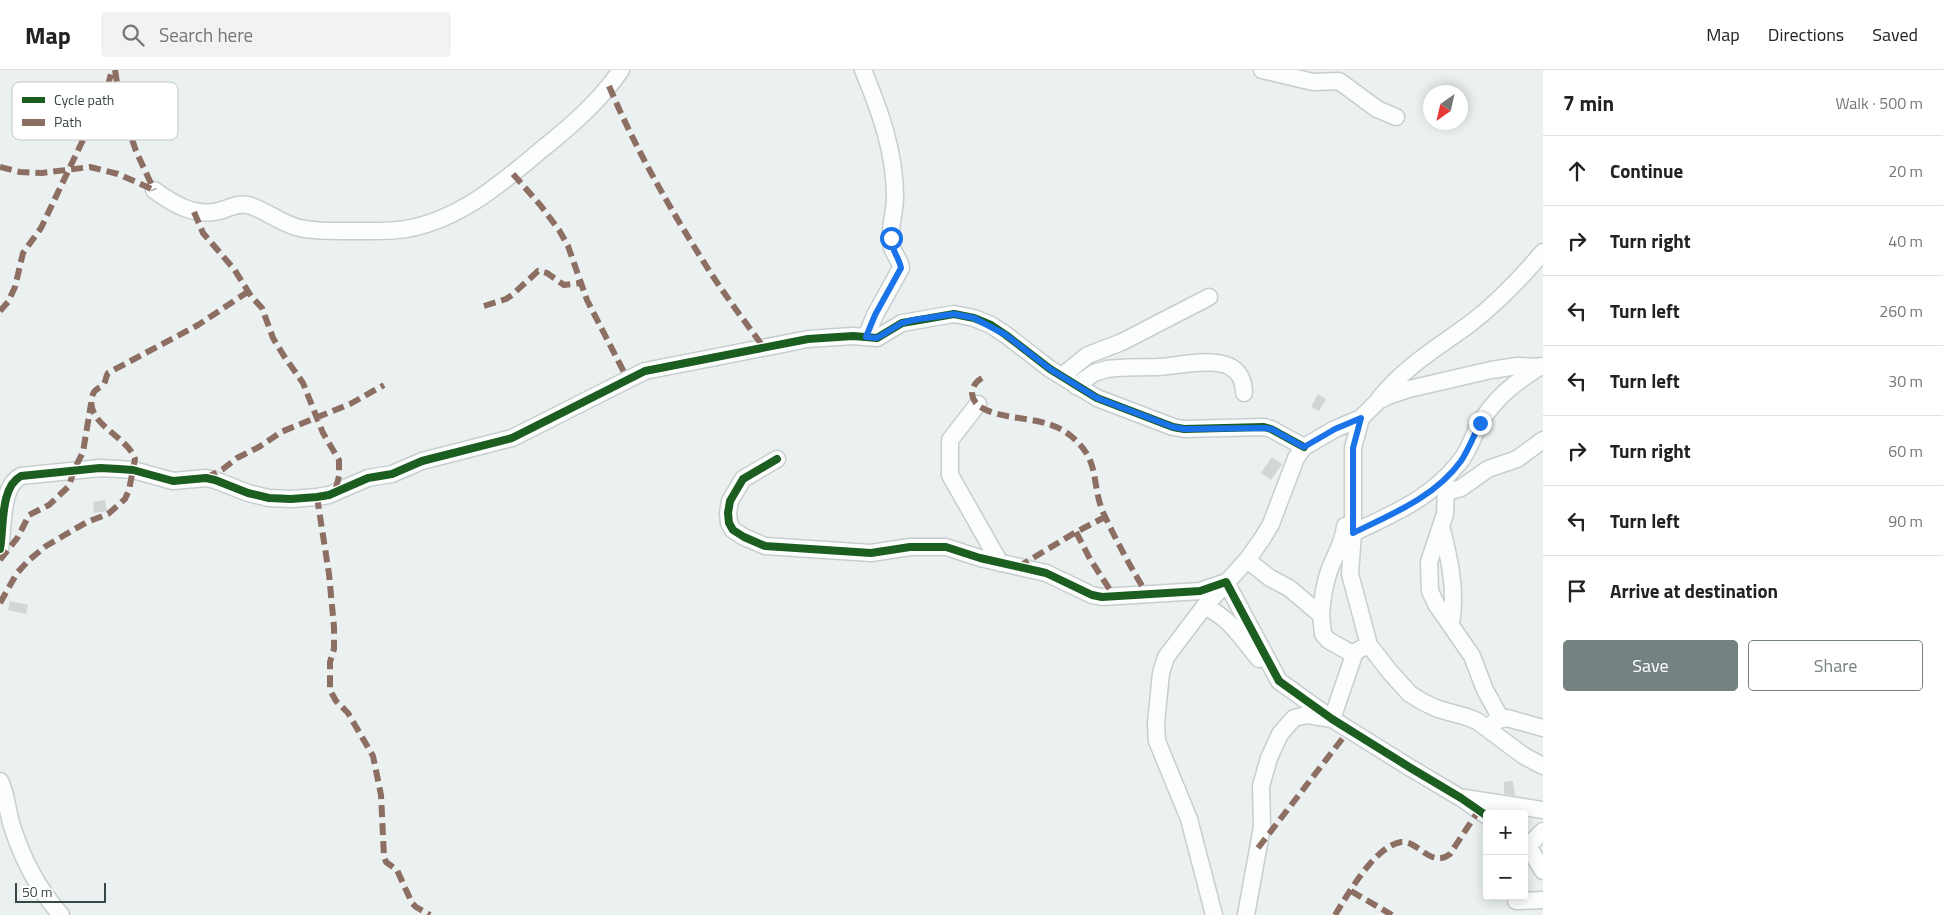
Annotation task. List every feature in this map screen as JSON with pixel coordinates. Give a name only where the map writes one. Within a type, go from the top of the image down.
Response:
[{"type":"street","points":[[154,190],[166,199],[194,212],[211,213],[241,204],[253,206],[284,223],[300,228],[375,232],[406,229],[434,222],[495,188],[584,114],[621,70]]},
{"type":"street","points":[[863,70],[882,116],[894,172],[895,197],[891,245],[901,268],[875,315],[866,337]]},
{"type":"street","points":[[1262,70],[1314,82],[1339,82],[1377,109],[1396,117]]},
{"type":"street","points":[[1214,915],[1189,819],[1157,741],[1156,723],[1163,664],[1204,607],[1247,560],[1271,524],[1296,458],[1304,447],[1335,429],[1361,418],[1400,376],[1502,297],[1543,252]]},
{"type":"street","points":[[1062,376],[1074,364],[1088,355],[1122,342],[1209,297]]},
{"type":"street","points":[[0,549],[6,491],[14,479],[21,476],[100,468],[119,468],[174,480],[206,478],[248,493],[269,498],[290,500],[329,495],[368,478],[392,474],[422,461],[512,438],[645,371],[808,339],[824,337],[877,338],[902,323],[954,314],[974,318],[1006,335],[1076,386],[1097,398],[1173,427],[1184,429],[1271,429],[1304,447]]},
{"type":"street","points":[[1076,386],[1094,372],[1107,369],[1214,362],[1231,366],[1238,371],[1244,382],[1244,393]]},
{"type":"street","points":[[1378,401],[1408,389],[1491,370],[1517,366],[1542,366]]},
{"type":"street","points":[[1353,533],[1416,502],[1441,487],[1460,462],[1494,402],[1516,382],[1542,366]]},
{"type":"street","points":[[978,404],[950,440],[950,475],[1000,563]]},
{"type":"street","points":[[1332,719],[1362,648],[1350,574],[1353,533],[1353,448],[1361,418]]},
{"type":"street","points":[[1441,487],[1455,490],[1468,485],[1488,469],[1517,459],[1543,440]]},
{"type":"street","points":[[777,459],[743,479],[730,501],[728,513],[729,523],[734,530],[744,537],[765,546],[871,553],[910,547],[946,547],[980,558],[1046,573],[1092,595],[1102,597],[1200,591],[1226,582]]},
{"type":"street","points":[[1441,487],[1444,514],[1429,562],[1430,591],[1436,604],[1472,656],[1485,690],[1501,718]]},
{"type":"street","points":[[1353,491],[1347,502],[1343,542],[1330,570],[1324,590],[1321,615],[1325,637],[1344,650],[1362,648],[1390,672],[1410,694],[1422,702],[1466,717],[1486,728],[1524,756],[1543,766]]},
{"type":"street","points":[[1441,526],[1450,571],[1453,613],[1450,623]]},
{"type":"street","points":[[1247,560],[1270,578],[1289,588],[1321,615]]},
{"type":"street","points":[[1226,582],[1279,681]]},
{"type":"street","points":[[1204,607],[1213,610],[1224,619],[1279,681],[1332,719],[1462,798],[1483,813]]},
{"type":"street","points":[[1246,915],[1262,828],[1261,786],[1269,758],[1280,734],[1294,718],[1307,715],[1332,719]]},
{"type":"street","points":[[1486,728],[1501,718],[1543,728]]},
{"type":"street","points":[[0,780],[5,789],[11,825],[23,853],[46,898],[61,915]]},
{"type":"street","points":[[1462,798],[1543,810]]},
{"type":"street","points":[[1528,842],[1543,831]]},
{"type":"street","points":[[1528,847],[1543,871]]},
{"type":"street","points":[[1516,901],[1543,900]]},
{"type":"building","points":[[1318,394],[1326,399],[1319,411],[1311,407]]},
{"type":"building","points":[[1272,457],[1282,464],[1271,480],[1261,473]]},
{"type":"building","points":[[105,500],[107,511],[94,513],[93,502]]},
{"type":"building","points":[[10,601],[28,605],[26,614],[8,610]]},
{"type":"building","points":[[1513,781],[1515,796],[1504,794],[1504,782]]},
{"type":"marked path","points":[[109,82],[112,70]]},
{"type":"marked path","points":[[115,70],[117,82]]},
{"type":"marked path","points":[[609,86],[641,155],[678,221],[719,285],[764,348]]},
{"type":"marked path","points":[[0,311],[8,302],[15,287],[23,253],[41,228],[83,140]]},
{"type":"marked path","points":[[132,140],[154,190]]},
{"type":"marked path","points":[[0,167],[20,172],[42,173],[90,167],[118,174],[154,190]]},
{"type":"marked path","points":[[513,174],[541,206],[568,246],[587,300],[628,380]]},
{"type":"marked path","points":[[194,212],[203,233],[234,269],[251,296],[262,308],[273,338],[303,383],[323,433],[339,460],[339,476],[335,492]]},
{"type":"marked path","points":[[484,306],[506,299],[538,271],[547,273],[564,285],[581,283]]},
{"type":"marked path","points":[[0,603],[17,573],[29,560],[46,546],[87,522],[108,514],[125,499],[129,490],[135,459],[124,443],[100,421],[94,413],[91,404],[94,392],[104,384],[108,373],[198,325],[249,291]]},
{"type":"marked path","points":[[982,378],[974,385],[972,394],[979,406],[994,413],[1040,422],[1061,429],[1071,436],[1087,453],[1091,462],[1103,513],[1124,555],[1147,594]]},
{"type":"marked path","points":[[206,478],[281,432],[350,404],[384,385]]},
{"type":"marked path","points":[[0,560],[18,537],[29,515],[49,505],[69,486],[83,452],[91,404]]},
{"type":"marked path","points":[[317,497],[329,574],[334,627],[334,649],[330,662],[330,690],[336,701],[348,713],[373,756],[381,795],[384,857],[386,862],[397,870],[412,903],[430,915]]},
{"type":"marked path","points":[[1018,567],[1105,517]]},
{"type":"marked path","points":[[1076,532],[1090,559],[1114,596]]},
{"type":"marked path","points":[[1258,848],[1349,730]]},
{"type":"marked path","points":[[1335,915],[1363,872],[1372,861],[1391,845],[1401,842],[1407,843],[1431,856],[1443,858],[1450,854],[1479,810]]},
{"type":"marked path","points":[[1351,891],[1392,915]]},
{"type":"cycle path","points":[[0,549],[6,498],[14,481],[21,476],[100,468],[119,469],[133,470],[173,481],[206,478],[248,493],[269,498],[291,499],[329,495],[368,478],[392,474],[422,461],[512,438],[645,371],[808,339],[853,336],[877,338],[902,323],[954,314],[974,318],[991,325],[1050,369],[1097,398],[1173,427],[1184,429],[1264,427],[1304,447]]},
{"type":"cycle path","points":[[777,459],[743,479],[730,501],[728,513],[729,523],[733,530],[765,546],[871,553],[910,547],[946,547],[980,558],[1046,573],[1092,595],[1102,597],[1200,591],[1226,582],[1279,681],[1332,719],[1483,813]]},
{"type":"route","points":[[891,238],[891,245],[901,268],[875,315],[866,337],[877,338],[902,323],[913,320],[954,314],[974,318],[991,325],[1050,369],[1097,398],[1173,427],[1184,429],[1271,429],[1304,447],[1335,429],[1361,418],[1353,448],[1353,533],[1416,502],[1437,486],[1460,462],[1468,450],[1480,423]]}]
